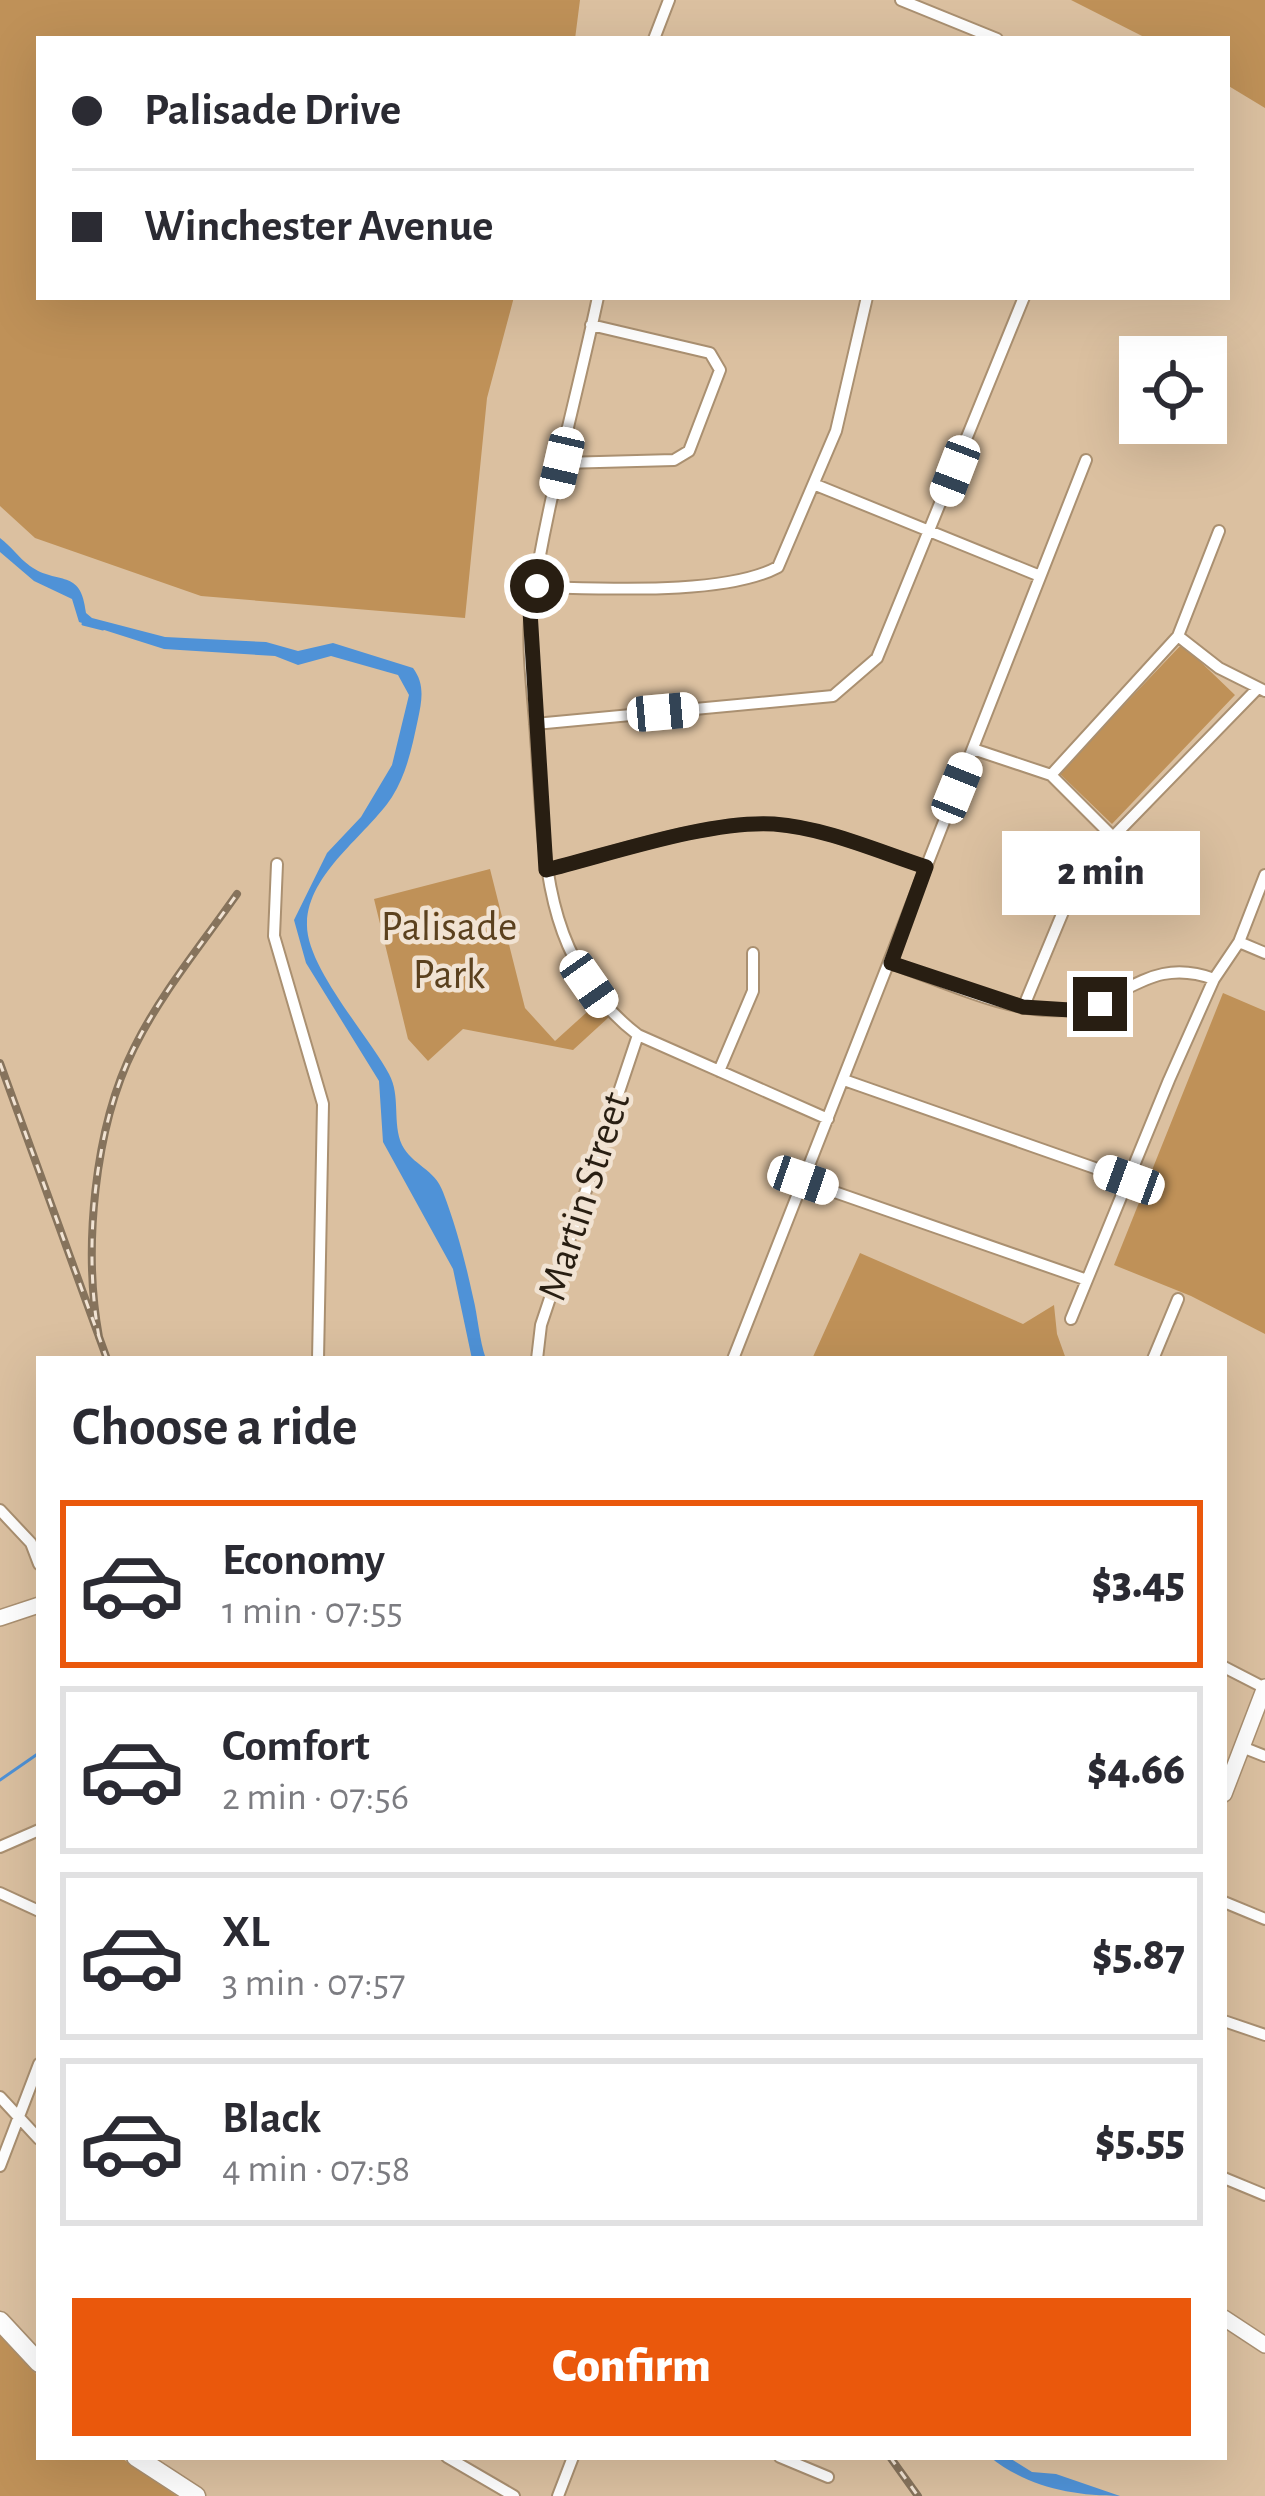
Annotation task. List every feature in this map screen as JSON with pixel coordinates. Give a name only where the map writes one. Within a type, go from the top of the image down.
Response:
[{"type":"main road","points":[[0,2320],[36,2360]]},
{"type":"main road","points":[[141,2460],[196,2496]]},
{"type":"street","points":[[655,36],[669,0]]},
{"type":"street","points":[[901,0],[991,36]]},
{"type":"street","points":[[597,300],[530,611],[552,905],[572,960],[605,1007],[638,1035],[828,1119]]},
{"type":"street","points":[[537,586],[637,590],[758,578],[778,567],[836,431],[866,300]]},
{"type":"street","points":[[536,724],[833,696],[877,658],[1023,300]]},
{"type":"street","points":[[562,463],[674,460],[689,451],[720,370],[710,353],[590,325]]},
{"type":"street","points":[[734,1356],[1086,460]]},
{"type":"street","points":[[816,485],[1040,576]]},
{"type":"street","points":[[1051,775],[1178,636],[1219,531]]},
{"type":"street","points":[[1023,1007],[1075,883],[1113,838],[1260,690],[1219,668],[1178,636]]},
{"type":"street","points":[[973,749],[1051,775],[1113,838]]},
{"type":"street","points":[[546,870],[711,830],[770,824],[812,830],[926,867]]},
{"type":"street","points":[[277,864],[274,937],[323,1104],[318,1356]]},
{"type":"street","points":[[1071,1319],[1214,980],[1238,942],[1265,875]]},
{"type":"street","points":[[1238,942],[1265,953]]},
{"type":"street","points":[[719,1071],[753,991],[753,953]]},
{"type":"street","points":[[891,963],[1023,1007],[1070,1010],[1100,1004],[1140,979],[1175,971],[1214,980]]},
{"type":"street","name":"Martin Street","points":[[537,1356],[541,1325],[638,1035]]},
{"type":"street","points":[[844,1080],[1129,1180]]},
{"type":"street","points":[[803,1180],[1087,1280]]},
{"type":"street","points":[[1154,1356],[1178,1299]]},
{"type":"street","points":[[0,1510],[31,1543],[36,1556]]},
{"type":"street","points":[[0,1618],[36,1606]]},
{"type":"street","points":[[1227,1669],[1265,1688],[1227,1786]]},
{"type":"street","points":[[1242,1747],[1265,1756]]},
{"type":"street","points":[[0,1847],[36,1831]]},
{"type":"street","points":[[0,1893],[36,1910]]},
{"type":"street","points":[[1227,1903],[1265,1919]]},
{"type":"street","points":[[1227,2021],[1265,2035]]},
{"type":"street","points":[[0,2166],[36,2072]]},
{"type":"street","points":[[0,2097],[36,2136]]},
{"type":"street","points":[[1227,2179],[1265,2195]]},
{"type":"street","points":[[1227,2320],[1265,2345]]},
{"type":"street","points":[[452,2460],[514,2496]]},
{"type":"street","points":[[558,2496],[572,2460]]},
{"type":"street","points":[[787,2460],[828,2477]]},
{"type":"green space","points":[[0,0],[580,0],[575,36],[36,36],[36,300],[513,300],[487,398],[465,618],[201,596],[35,538],[0,506]]},
{"type":"green space","points":[[1071,0],[1265,0],[1265,108],[1230,87],[1230,36],[1142,36]]},
{"type":"green space","points":[[1182,644],[1235,695],[1112,824],[1059,773]]},
{"type":"green space","name":"Palisade Park","points":[[490,869],[525,1008],[555,1041],[597,1003],[609,1017],[573,1050],[463,1029],[428,1061],[408,1039],[374,899]]},
{"type":"green space","points":[[1223,993],[1265,1011],[1265,1334],[1191,1296],[1114,1265]]},
{"type":"green space","points":[[860,1253],[1023,1324],[1054,1305],[1065,1356],[813,1356]]},
{"type":"green space","points":[[0,2335],[36,2374],[36,2460],[124,2460],[177,2496],[0,2496]]},
{"type":"water","points":[[0,538],[30,566],[73,583],[92,618],[165,637],[266,642],[298,651],[333,643],[413,668],[417,674],[421,705],[402,779],[381,811],[328,871],[310,905],[307,923],[309,940],[327,980],[389,1074],[402,1145],[443,1192],[485,1356],[471,1356],[453,1269],[383,1142],[379,1081],[306,963],[294,920],[327,853],[361,817],[392,765],[409,695],[398,675],[331,656],[298,665],[275,656],[164,649],[79,622],[72,599],[34,581],[0,552]]},
{"type":"water","points":[[994,2460],[1013,2460],[1032,2472],[1056,2474],[1120,2496],[1051,2488]]},
{"type":"waterway","points":[[83,624],[103,629]]},
{"type":"waterway","points":[[0,1780],[36,1755]]},
{"type":"railway","points":[[99,1337],[92,1228],[109,1115],[145,1028],[237,894]]},
{"type":"railway","points":[[0,1063],[106,1356]]},
{"type":"railway","points":[[892,2460],[918,2496]]},
{"type":"route","points":[[537,586],[530,611],[546,870],[711,830],[770,824],[812,830],[926,867],[891,963],[1023,1007],[1045,1011],[1100,1004]]}]
